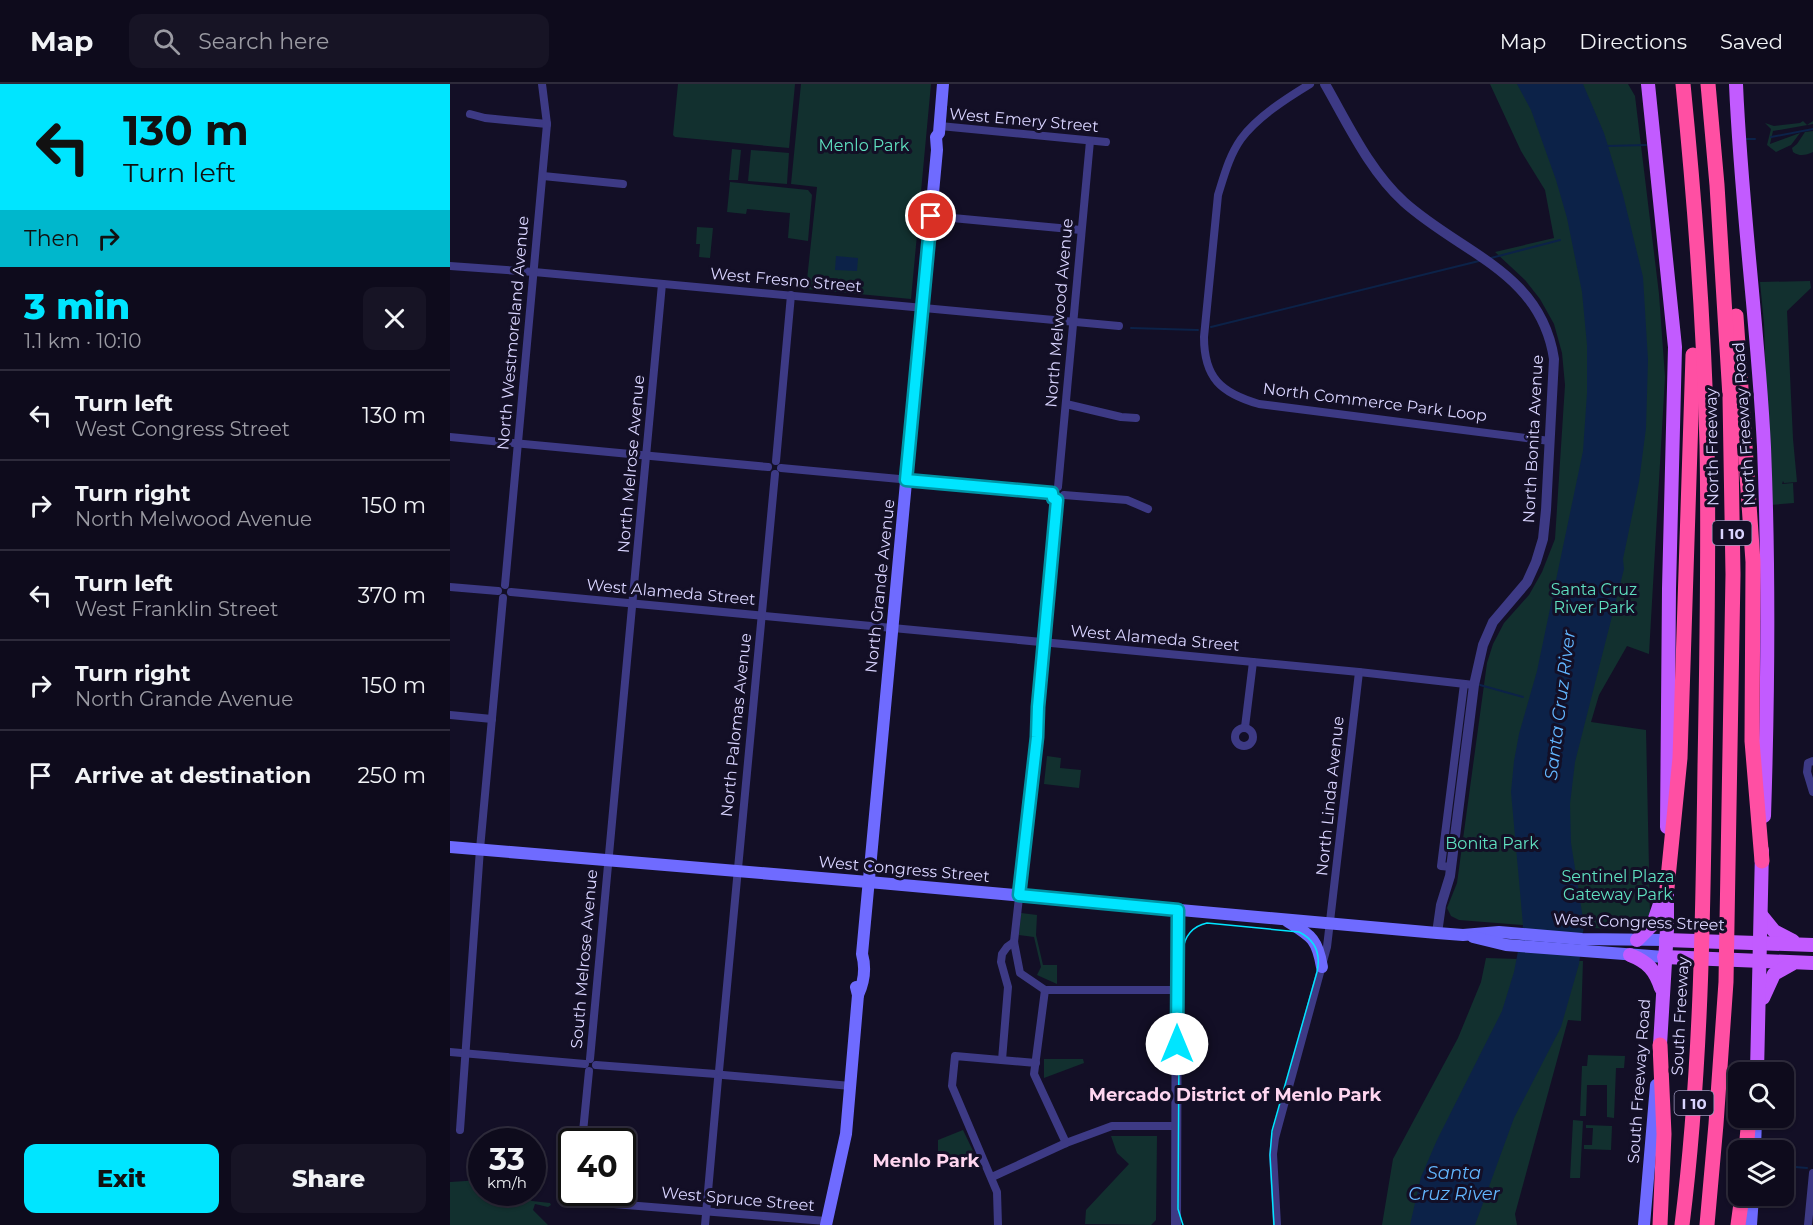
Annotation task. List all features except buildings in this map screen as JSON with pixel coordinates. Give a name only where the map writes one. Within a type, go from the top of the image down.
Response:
[{"type":"highway","name":"North Freeway","points":[[1683,84],[1699,268],[1707,446],[1707,663],[1703,916]]},
{"type":"highway","name":"North Freeway","points":[[1707,1225],[1726,982],[1732,574],[1730,396],[1708,84]]},
{"type":"highway","points":[[1667,888],[1680,758],[1693,385],[1690,148]]},
{"type":"highway","points":[[1714,149],[1733,286],[1753,562],[1752,741],[1762,861]]},
{"type":"highway","name":"South Freeway","points":[[1682,1225],[1693,1113],[1703,916]]},
{"type":"highway","points":[[1660,1045],[1664,1148],[1660,1225]]},
{"type":"highway","points":[[1738,1225],[1741,1206]]},
{"type":"main road","name":"North Grande Avenue","points":[[851,1086],[858,995],[863,983],[862,954],[937,150],[935,146],[939,130],[943,84]]},
{"type":"main road","points":[[1648,84],[1675,347],[1669,589],[1666,940]]},
{"type":"main road","name":"North Freeway Road","points":[[1736,84],[1764,445],[1766,742],[1761,942]]},
{"type":"main road","name":"West Congress Street","points":[[450,847],[1584,945],[1630,954],[1664,957],[1813,963]]},
{"type":"main road","points":[[1637,940],[1653,924],[1667,888]]},
{"type":"main road","points":[[1761,915],[1781,936],[1810,945]]},
{"type":"main road","points":[[1283,919],[1306,933],[1317,944],[1322,967]]},
{"type":"main road","name":"West Congress Street","points":[[1584,945],[1637,940],[1810,945]]},
{"type":"main road","name":"South Freeway Road","points":[[1644,1225],[1660,1045],[1666,940]]},
{"type":"main road","points":[[1757,1062],[1761,942]]},
{"type":"main road","points":[[1630,954],[1650,966],[1662,994]]},
{"type":"main road","points":[[1760,1005],[1774,974],[1784,967],[1798,963]]},
{"type":"main road","points":[[826,1223],[839,1173],[851,1086]]},
{"type":"main road","points":[[1751,1225],[1752,1206]]},
{"type":"street","name":"North Westmoreland Avenue","points":[[460,1131],[480,849],[543,176],[547,124],[542,84]]},
{"type":"street","name":"North Commerce Park Loop","points":[[1310,84],[1279,104],[1242,138],[1224,175],[1218,195],[1204,337],[1204,356],[1212,374],[1225,390],[1242,399],[1259,404],[1550,441]]},
{"type":"street","name":"North Bonita Avenue","points":[[1325,84],[1382,178],[1404,202],[1501,271],[1524,291],[1543,319],[1551,338],[1554,359],[1543,539],[1527,582],[1493,622],[1469,685],[1451,867],[1441,905],[1437,933]]},
{"type":"street","points":[[470,114],[485,118],[547,124]]},
{"type":"street","name":"West Emery Street","points":[[939,130],[1106,142]]},
{"type":"street","name":"North Melwood Avenue","points":[[1014,942],[1037,737],[1090,141]]},
{"type":"street","points":[[543,176],[623,184]]},
{"type":"street","points":[[931,216],[1081,230]]},
{"type":"street","name":"West Fresno Street","points":[[450,266],[1119,326]]},
{"type":"street","name":"North Melrose Avenue","points":[[608,861],[634,603],[662,284]]},
{"type":"street","name":"North Palomas Avenue","points":[[705,1225],[791,296]]},
{"type":"street","points":[[1066,404],[1121,417],[1136,418]]},
{"type":"street","points":[[450,437],[1127,500],[1148,508]]},
{"type":"street","name":"West Alameda Street","points":[[450,587],[1359,672],[1469,685]]},
{"type":"street","points":[[1245,727],[1253,662]]},
{"type":"street","name":"North Linda Avenue","points":[[1277,1225],[1275,1138],[1322,967],[1330,923],[1359,672]]},
{"type":"street","points":[[450,715],[492,719]]},
{"type":"street","points":[[1812,761],[1808,763],[1807,772],[1813,792]]},
{"type":"street","name":"South Melrose Avenue","points":[[583,1128],[608,861]]},
{"type":"street","points":[[1176,1225],[1178,910]]},
{"type":"street","points":[[1002,1060],[1008,987],[1001,962],[1002,954],[1014,942],[1020,974],[1046,990],[1177,990]]},
{"type":"street","points":[[1046,990],[1034,1074],[1066,1143]]},
{"type":"street","points":[[450,1052],[851,1086]]},
{"type":"street","points":[[998,1225],[997,1192],[992,1176],[952,1086],[955,1056],[1036,1063]]},
{"type":"street","points":[[992,1176],[1066,1143],[1112,1126],[1176,1126]]},
{"type":"street","points":[[1808,1225],[1813,1173]]},
{"type":"street","name":"West Spruce Street","points":[[636,1203],[826,1223]]},
{"type":"street","points":[[800,1219],[813,1225]]},
{"type":"green space","points":[[678,84],[795,84],[789,148],[675,137],[673,135]]},
{"type":"green space","name":"Menlo Park","points":[[801,84],[931,84],[911,299],[806,289],[817,187],[791,184]]},
{"type":"green space","name":"Santa Cruz River Park","points":[[1490,84],[1628,84],[1635,96],[1659,294],[1665,377],[1649,654],[1627,646],[1599,695],[1591,722],[1646,730],[1650,915],[1643,924],[1633,929],[1459,920],[1451,916],[1447,908],[1457,883],[1487,663],[1493,644],[1504,623],[1529,595],[1542,572],[1555,539],[1565,385],[1562,353],[1554,324],[1540,299],[1525,280],[1495,252],[1554,238],[1545,190],[1521,151]]},
{"type":"green space","points":[[1803,121],[1807,125],[1813,121],[1813,124],[1773,131],[1770,144],[1800,133],[1791,145],[1776,152],[1767,145],[1771,129],[1765,123],[1774,126]]},
{"type":"green space","points":[[1813,131],[1813,152],[1798,155],[1793,152],[1792,148],[1805,132]]},
{"type":"green space","points":[[732,149],[741,150],[738,180],[729,180]]},
{"type":"green space","points":[[751,150],[789,153],[787,184],[748,181]]},
{"type":"green space","points":[[730,182],[808,190],[812,195],[808,241],[788,238],[790,213],[747,209],[746,214],[727,212]]},
{"type":"green space","points":[[697,227],[713,228],[710,258],[699,257],[700,244],[696,244]]},
{"type":"green space","points":[[1810,281],[1811,288],[1787,311],[1797,482],[1784,483],[1783,481],[1782,484],[1793,483],[1794,503],[1770,505],[1764,324],[1760,282]]},
{"type":"green space","points":[[1047,756],[1061,758],[1060,768],[1081,770],[1079,788],[1044,784]]},
{"type":"green space","points":[[1021,913],[1037,915],[1036,935],[1043,965],[1057,965],[1057,984],[1037,975],[1041,967],[1034,937],[1019,935]]},
{"type":"green space","points":[[1486,958],[1583,961],[1581,1021],[1568,1020],[1515,1214],[1517,1225],[1382,1225],[1393,1159],[1458,1038],[1481,982]]},
{"type":"green space","points":[[1588,1055],[1625,1056],[1624,1068],[1616,1068],[1614,1118],[1607,1117],[1607,1085],[1587,1085],[1586,1116],[1580,1116],[1582,1066],[1587,1066]]},
{"type":"green space","points":[[1044,1059],[1083,1059],[1084,1063],[1044,1078]]},
{"type":"green space","points":[[1573,1120],[1583,1121],[1580,1178],[1570,1178]]},
{"type":"green space","points":[[1586,1125],[1612,1126],[1611,1150],[1584,1149],[1584,1145],[1592,1145],[1593,1128],[1586,1128]]},
{"type":"green space","points":[[963,1130],[974,1153],[959,1159],[938,1157],[938,1140]]},
{"type":"green space","points":[[1111,1136],[1157,1136],[1156,1220],[1151,1225],[1085,1224],[1086,1210],[1129,1164],[1117,1153]]},
{"type":"green space","points":[[468,1181],[468,1206],[534,1206],[533,1210],[548,1225],[450,1225],[450,1182]]},
{"type":"water","name":"Santa Cruz River","points":[[1517,84],[1583,84],[1604,133],[1623,195],[1643,277],[1648,360],[1646,428],[1639,482],[1623,559],[1624,569],[1575,762],[1570,804],[1571,843],[1584,925],[1579,964],[1561,1027],[1514,1118],[1475,1225],[1410,1225],[1421,1177],[1437,1140],[1502,1011],[1514,972],[1523,925],[1511,792],[1514,761],[1519,734],[1537,671],[1583,451],[1587,393],[1587,345],[1582,292],[1567,218],[1556,180],[1531,110]]},
{"type":"water","points":[[836,256],[858,258],[857,271],[835,270]]},
{"type":"waterway","points":[[1771,137],[1813,129]]},
{"type":"waterway","points":[[1746,139],[1755,139]]},
{"type":"waterway","points":[[1607,146],[1646,145]]},
{"type":"waterway","points":[[1491,258],[1560,240]]},
{"type":"waterway","points":[[1211,327],[1479,261]]},
{"type":"waterway","points":[[1131,328],[1198,330]]},
{"type":"waterway","points":[[1480,685],[1523,697]]},
{"type":"waterway","points":[[1794,1167],[1807,1168]]},
{"type":"tram line","points":[[1183,1225],[1178,1209],[1179,1043],[1183,1006],[1183,951],[1190,932],[1207,923],[1299,932],[1305,935],[1316,948],[1317,972],[1272,1131],[1270,1155],[1274,1225]]},
{"type":"district","name":"Mercado District of Menlo Park","points":[[1235,1095]]},
{"type":"district","name":"Menlo Park","points":[[926,1161]]},
{"type":"route","points":[[931,216],[906,480],[1052,493],[1053,498],[1057,500],[1037,737],[1019,895],[1178,910],[1177,1044]]},
{"type":"park label","name":"Bonita Park","points":[[1492,843]]},
{"type":"park label","name":"Sentinel Plaza Gateway Park","points":[[1618,885]]}]
